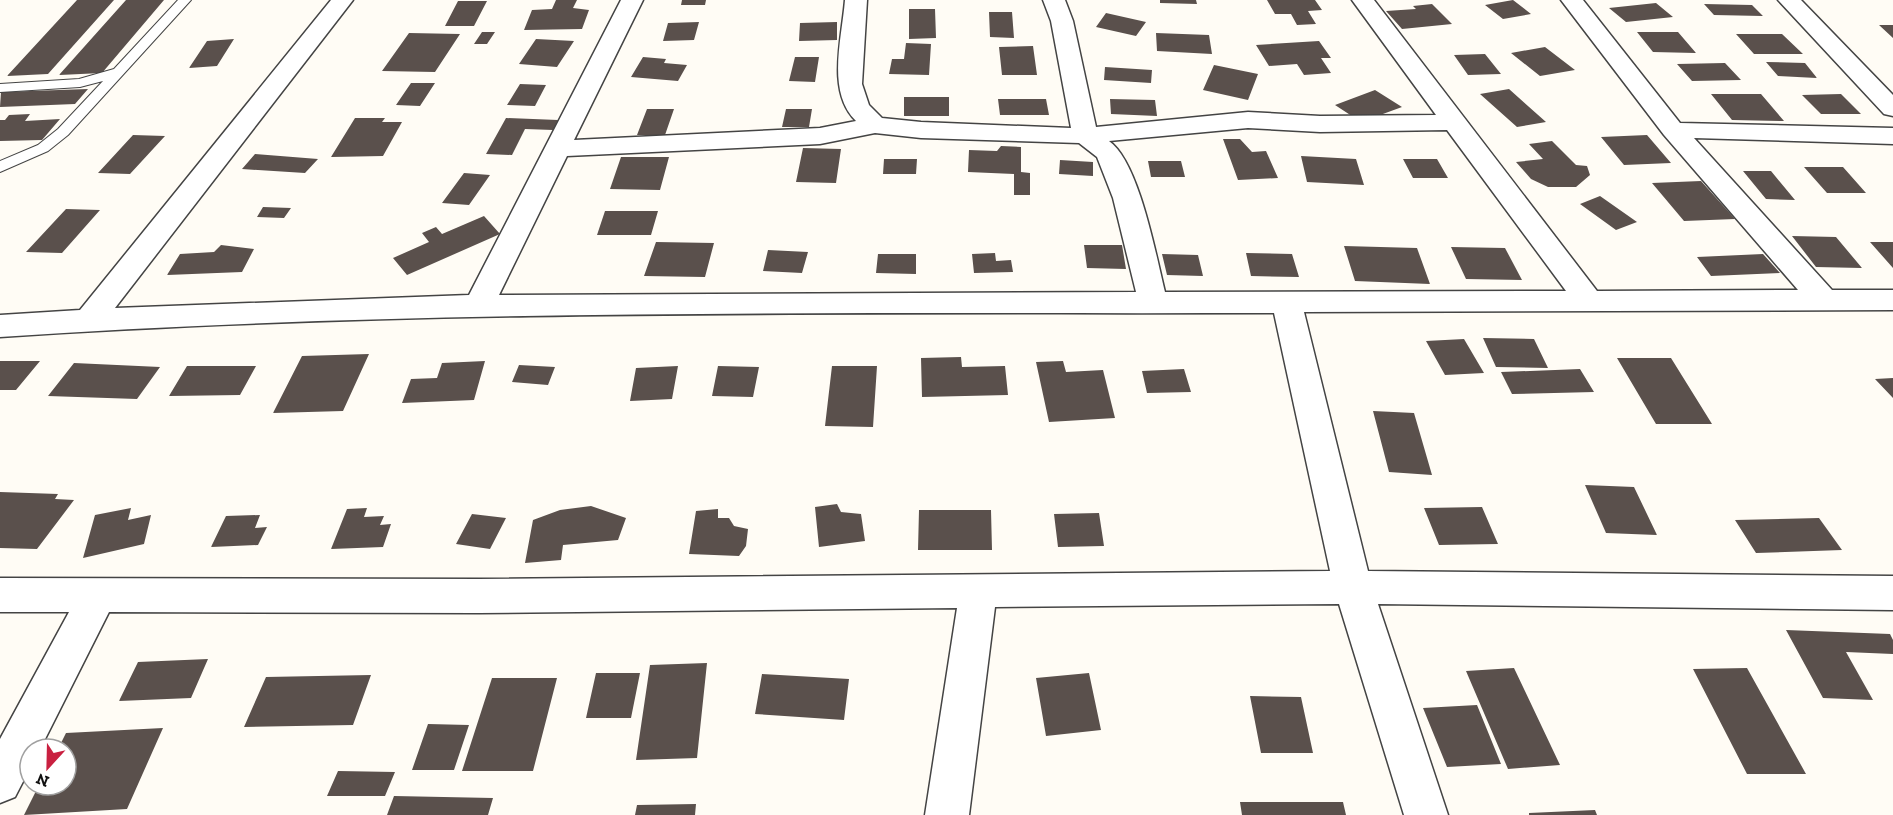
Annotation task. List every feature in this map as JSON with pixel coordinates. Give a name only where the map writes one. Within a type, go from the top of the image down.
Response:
[{"type":"street","points":[[89,320],[342,0]]},
{"type":"street","points":[[479,304],[632,0]]},
{"type":"street","points":[[856,0],[850,84],[857,108],[875,125]]},
{"type":"street","points":[[1054,0],[1062,21],[1085,136],[1109,153],[1126,198],[1153,302]]},
{"type":"street","points":[[1363,0],[1588,301]]},
{"type":"street","points":[[1572,0],[1673,129],[1824,300]]},
{"type":"street","points":[[1789,0],[1893,110]]},
{"type":"street","points":[[557,149],[820,136],[875,125],[921,130],[1085,136],[1248,120],[1320,124],[1454,122]]},
{"type":"street","points":[[1673,129],[1893,136]]},
{"type":"street","points":[[0,326],[89,320],[479,304],[1893,300]]},
{"type":"street","points":[[1286,302],[1353,587],[1426,815]]},
{"type":"street","points":[[0,595],[978,592],[1353,587],[1893,593]]},
{"type":"street","points":[[947,815],[978,592]]},
{"type":"street","points":[[0,782],[98,596]]},
{"type":"lane","points":[[0,167],[43,148],[63,132],[185,0]]},
{"type":"lane","points":[[0,88],[80,83],[105,78],[119,72]]},
{"type":"building","points":[[77,0],[114,0],[48,74],[7,76]]},
{"type":"building","points":[[126,0],[164,0],[102,73],[59,75]]},
{"type":"building","points":[[556,0],[577,0],[573,8],[589,10],[582,29],[524,30],[532,10],[552,9]]},
{"type":"building","points":[[682,0],[706,0],[705,5],[681,5]]},
{"type":"building","points":[[1160,0],[1196,0],[1197,4],[1160,3]]},
{"type":"building","points":[[1267,0],[1315,0],[1322,10],[1308,11],[1316,24],[1297,25],[1291,14],[1275,14]]},
{"type":"building","points":[[1513,0],[1531,14],[1503,19],[1485,5]]},
{"type":"building","points":[[458,1],[487,1],[474,26],[445,26]]},
{"type":"building","points":[[1656,3],[1673,17],[1626,22],[1609,8]]},
{"type":"building","points":[[1432,4],[1452,24],[1402,29],[1386,11],[1416,9],[1413,6]]},
{"type":"building","points":[[1704,4],[1752,5],[1763,16],[1714,15]]},
{"type":"building","points":[[909,9],[935,9],[936,38],[909,39]]},
{"type":"building","points":[[989,12],[1012,12],[1014,38],[990,37]]},
{"type":"building","points":[[1106,13],[1146,22],[1136,36],[1096,27]]},
{"type":"building","points":[[699,22],[694,40],[663,41],[668,23]]},
{"type":"building","points":[[837,22],[837,40],[799,41],[800,23]]},
{"type":"building","points":[[1879,25],[1893,25],[1893,38]]},
{"type":"building","points":[[482,32],[495,32],[487,44],[474,44]]},
{"type":"building","points":[[1637,32],[1678,32],[1696,53],[1653,52]]},
{"type":"building","points":[[409,33],[460,34],[435,72],[382,71]]},
{"type":"building","points":[[1156,33],[1209,35],[1212,54],[1157,51]]},
{"type":"building","points":[[1736,34],[1782,34],[1803,54],[1754,54]]},
{"type":"building","points":[[234,39],[217,66],[189,68],[207,41]]},
{"type":"building","points":[[536,39],[574,41],[557,67],[519,64]]},
{"type":"building","points":[[1319,41],[1331,58],[1321,58],[1331,73],[1304,75],[1297,64],[1269,66],[1256,45]]},
{"type":"building","points":[[906,43],[931,44],[929,75],[889,74],[892,59],[904,59]]},
{"type":"building","points":[[1033,46],[1037,75],[1002,75],[999,47]]},
{"type":"building","points":[[1545,47],[1575,70],[1540,76],[1511,53]]},
{"type":"building","points":[[1485,54],[1501,74],[1468,75],[1454,55]]},
{"type":"building","points":[[643,57],[666,59],[664,63],[687,65],[678,81],[631,77]]},
{"type":"building","points":[[795,57],[819,57],[815,82],[789,81]]},
{"type":"building","points":[[1766,62],[1805,63],[1817,78],[1778,76]]},
{"type":"building","points":[[1725,63],[1741,80],[1692,81],[1677,64]]},
{"type":"building","points":[[1214,65],[1258,74],[1248,100],[1203,90]]},
{"type":"building","points":[[1105,67],[1152,70],[1151,83],[1104,80]]},
{"type":"building","points":[[411,83],[435,83],[420,106],[396,105]]},
{"type":"building","points":[[520,84],[546,85],[535,106],[507,105]]},
{"type":"building","points":[[88,89],[75,104],[0,107],[1,92]]},
{"type":"building","points":[[1509,89],[1546,122],[1517,127],[1480,94]]},
{"type":"building","points":[[1375,90],[1402,107],[1361,122],[1335,105]]},
{"type":"building","points":[[1711,94],[1761,94],[1784,121],[1732,120]]},
{"type":"building","points":[[1841,94],[1861,114],[1821,114],[1802,95]]},
{"type":"building","points":[[904,97],[949,97],[949,116],[904,116]]},
{"type":"building","points":[[998,99],[1046,99],[1049,115],[1000,115]]},
{"type":"building","points":[[1110,99],[1155,100],[1157,116],[1111,114]]},
{"type":"building","points":[[647,109],[674,109],[665,135],[637,135]]},
{"type":"building","points":[[786,109],[812,109],[809,127],[782,127]]},
{"type":"building","points":[[30,114],[25,121],[60,119],[42,140],[0,141],[0,120],[5,120],[9,115]]},
{"type":"building","points":[[355,118],[385,118],[382,122],[402,122],[383,156],[331,157]]},
{"type":"building","points":[[506,118],[558,120],[553,130],[525,129],[512,155],[486,154]]},
{"type":"building","points":[[133,135],[165,136],[130,174],[98,173]]},
{"type":"building","points":[[1647,135],[1671,163],[1624,165],[1601,137]]},
{"type":"building","points":[[1223,139],[1240,139],[1252,152],[1266,151],[1278,178],[1238,180]]},
{"type":"building","points":[[1552,141],[1576,165],[1587,166],[1590,175],[1576,187],[1548,187],[1531,179],[1516,162],[1543,159],[1529,144]]},
{"type":"building","points":[[1001,146],[1021,147],[1021,172],[1030,173],[1030,195],[1014,195],[1014,174],[968,172],[969,150],[997,151]]},
{"type":"building","points":[[803,148],[841,149],[836,183],[796,182]]},
{"type":"building","points":[[255,154],[318,159],[305,173],[242,169]]},
{"type":"building","points":[[1301,156],[1356,159],[1364,185],[1307,182]]},
{"type":"building","points":[[621,157],[669,157],[660,190],[610,189]]},
{"type":"building","points":[[884,159],[917,159],[916,174],[883,174]]},
{"type":"building","points":[[1403,159],[1437,159],[1448,178],[1413,178]]},
{"type":"building","points":[[1060,160],[1093,162],[1093,176],[1059,174]]},
{"type":"building","points":[[1148,161],[1181,161],[1185,177],[1151,177]]},
{"type":"building","points":[[1804,167],[1843,167],[1866,193],[1827,193]]},
{"type":"building","points":[[1743,171],[1771,171],[1795,200],[1766,199]]},
{"type":"building","points":[[464,173],[490,175],[469,205],[442,203]]},
{"type":"building","points":[[1701,181],[1735,219],[1684,221],[1652,183]]},
{"type":"building","points":[[1600,196],[1637,222],[1616,230],[1580,204]]},
{"type":"building","points":[[263,207],[291,208],[284,218],[257,217]]},
{"type":"building","points":[[66,209],[100,210],[62,253],[26,252]]},
{"type":"building","points":[[605,211],[658,211],[651,235],[597,235]]},
{"type":"building","points":[[484,216],[500,234],[407,275],[393,258],[429,242],[422,233],[436,227],[442,234]]},
{"type":"building","points":[[1792,236],[1836,237],[1862,268],[1816,267]]},
{"type":"building","points":[[656,242],[714,243],[705,277],[644,276]]},
{"type":"building","points":[[1870,242],[1893,242],[1893,268]]},
{"type":"building","points":[[221,245],[254,249],[242,272],[167,275],[180,254],[214,252]]},
{"type":"building","points":[[1084,245],[1122,245],[1126,269],[1087,268]]},
{"type":"building","points":[[1344,246],[1417,248],[1430,284],[1355,281]]},
{"type":"building","points":[[1451,247],[1505,248],[1522,280],[1466,279]]},
{"type":"building","points":[[768,250],[808,252],[802,273],[763,271]]},
{"type":"building","points":[[995,253],[996,261],[1011,260],[1013,272],[974,273],[972,254]]},
{"type":"building","points":[[1246,253],[1292,254],[1299,277],[1251,276]]},
{"type":"building","points":[[878,254],[916,254],[916,274],[876,273]]},
{"type":"building","points":[[1162,254],[1198,255],[1203,276],[1167,275]]},
{"type":"building","points":[[1763,254],[1780,273],[1711,276],[1697,257]]},
{"type":"building","points":[[1483,338],[1534,339],[1548,368],[1496,367]]},
{"type":"building","points":[[1464,339],[1484,373],[1445,375],[1426,341]]},
{"type":"building","points":[[369,354],[343,411],[273,413],[302,356]]},
{"type":"building","points":[[961,357],[962,367],[1005,366],[1008,395],[922,397],[921,358]]},
{"type":"building","points":[[1617,358],[1671,358],[1712,424],[1656,424]]},
{"type":"building","points":[[0,361],[40,361],[16,390],[0,390]]},
{"type":"building","points":[[485,361],[474,400],[402,403],[411,379],[437,378],[442,363]]},
{"type":"building","points":[[1063,361],[1066,372],[1103,370],[1115,418],[1049,422],[1036,362]]},
{"type":"building","points":[[74,363],[160,367],[137,399],[48,396]]},
{"type":"building","points":[[519,365],[555,367],[548,385],[512,382]]},
{"type":"building","points":[[187,366],[256,366],[240,395],[169,396]]},
{"type":"building","points":[[678,366],[672,399],[630,401],[636,368]]},
{"type":"building","points":[[718,366],[759,367],[753,397],[712,396]]},
{"type":"building","points":[[832,366],[877,366],[873,427],[825,426]]},
{"type":"building","points":[[1184,369],[1191,392],[1147,393],[1142,371]]},
{"type":"building","points":[[1580,369],[1594,392],[1512,394],[1501,372]]},
{"type":"building","points":[[1893,378],[1893,398],[1875,379]]},
{"type":"building","points":[[1373,411],[1414,413],[1432,475],[1389,472]]},
{"type":"building","points":[[1585,485],[1634,487],[1657,535],[1606,533]]},
{"type":"building","points":[[0,492],[58,494],[55,499],[74,500],[37,549],[0,548]]},
{"type":"building","points":[[837,504],[841,512],[861,514],[865,541],[819,547],[815,507]]},
{"type":"building","points":[[591,506],[626,518],[618,540],[563,545],[561,560],[525,563],[533,520],[560,510]]},
{"type":"building","points":[[1482,507],[1498,544],[1439,545],[1424,508]]},
{"type":"building","points":[[131,508],[128,520],[151,515],[144,544],[83,558],[95,515]]},
{"type":"building","points":[[367,508],[364,517],[384,516],[380,525],[391,524],[383,547],[331,549],[347,509]]},
{"type":"building","points":[[718,509],[718,518],[729,518],[734,526],[748,529],[746,546],[739,556],[689,554],[696,511]]},
{"type":"building","points":[[919,510],[991,510],[992,550],[918,550]]},
{"type":"building","points":[[1099,513],[1104,546],[1058,547],[1054,514]]},
{"type":"building","points":[[472,514],[506,518],[490,549],[456,544]]},
{"type":"building","points":[[260,515],[255,528],[267,527],[258,545],[211,547],[226,516]]},
{"type":"building","points":[[1819,518],[1842,550],[1756,553],[1735,520]]},
{"type":"building","points":[[1786,630],[1890,634],[1893,640],[1893,654],[1846,652],[1873,700],[1823,698]]},
{"type":"building","points":[[208,659],[191,698],[119,701],[138,662]]},
{"type":"building","points":[[707,663],[697,758],[636,760],[650,665]]},
{"type":"building","points":[[1514,668],[1560,765],[1508,769],[1466,671]]},
{"type":"building","points":[[1747,668],[1806,774],[1747,774],[1693,669]]},
{"type":"building","points":[[596,673],[640,673],[631,718],[586,718]]},
{"type":"building","points":[[1089,673],[1101,730],[1046,736],[1036,678]]},
{"type":"building","points":[[762,674],[849,679],[844,720],[755,714]]},
{"type":"building","points":[[371,675],[353,725],[244,727],[266,677]]},
{"type":"building","points":[[492,678],[557,678],[533,771],[462,771]]},
{"type":"building","points":[[1250,696],[1301,697],[1313,753],[1261,753]]},
{"type":"building","points":[[1477,705],[1501,764],[1447,767],[1423,708]]},
{"type":"building","points":[[428,724],[469,725],[454,770],[412,770]]},
{"type":"building","points":[[163,728],[127,809],[24,815],[33,797],[78,797],[78,737],[64,737],[66,733]]},
{"type":"building","points":[[338,771],[395,772],[385,796],[327,796]]},
{"type":"building","points":[[394,796],[493,798],[488,815],[387,815]]},
{"type":"building","points":[[1240,802],[1343,802],[1346,815],[1242,815]]},
{"type":"building","points":[[696,804],[695,815],[635,815],[637,805]]},
{"type":"building","points":[[1595,810],[1597,815],[1529,815],[1529,813]]}]
